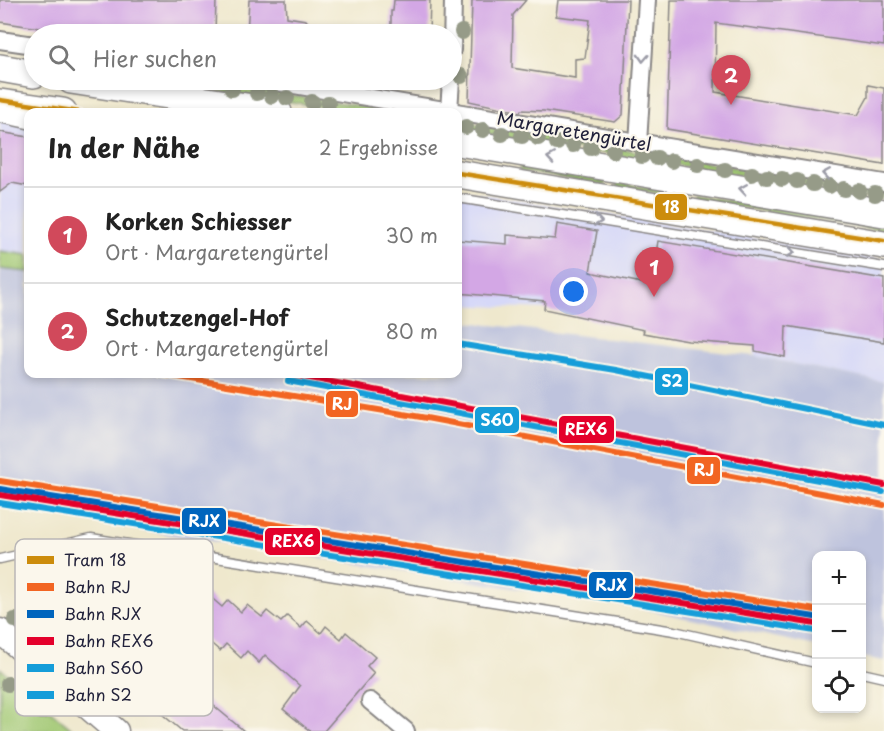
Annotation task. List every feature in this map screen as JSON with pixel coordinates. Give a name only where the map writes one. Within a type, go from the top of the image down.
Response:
[{"type":"main road","points":[[0,68],[24,72]]},
{"type":"main road","points":[[136,90],[252,108]]},
{"type":"main road","points":[[0,103],[35,108]]},
{"type":"main road","name":"Margaretengürtel","points":[[462,143],[884,213]]},
{"type":"main road","points":[[462,175],[884,246]]},
{"type":"street","points":[[453,0],[453,24]]},
{"type":"street","points":[[638,144],[647,0]]},
{"type":"street","points":[[0,40],[24,44]]},
{"type":"street","name":"Margaretengürtel","points":[[324,90],[432,108]]},
{"type":"street","points":[[450,108],[451,90]]},
{"type":"street","name":"Margaretengürtel","points":[[462,113],[884,183]]},
{"type":"street","points":[[0,631],[15,644]]},
{"type":"street","points":[[370,700],[406,731]]},
{"type":"street","points":[[99,716],[116,731]]},
{"type":"lane","points":[[0,118],[24,123]]},
{"type":"lane","points":[[462,199],[884,267]]},
{"type":"lane","points":[[0,559],[15,556]]},
{"type":"lane","points":[[213,557],[674,631],[812,662]]},
{"type":"lane","points":[[866,674],[884,678]]},
{"type":"shaded area","points":[[0,115],[24,118],[24,255],[0,251]]},
{"type":"shaded area","points":[[462,191],[884,259],[884,382],[754,356],[755,346],[688,341],[544,309],[462,305]]},
{"type":"shaded area","points":[[0,269],[24,272],[24,378],[462,378],[462,321],[754,356],[884,382],[884,661],[866,658],[866,551],[812,551],[812,645],[635,607],[213,541],[213,539],[197,539],[0,505]]},
{"type":"green space","points":[[215,90],[259,90],[373,108],[330,108]]},
{"type":"green space","points":[[462,123],[884,192],[884,199],[462,130]]},
{"type":"green space","points":[[520,166],[605,181],[605,185],[520,171]]},
{"type":"green space","points":[[617,183],[682,193],[682,197],[617,187]]},
{"type":"green space","points":[[693,195],[884,226],[884,231],[693,199]]},
{"type":"green space","points":[[0,251],[24,254],[24,272],[0,269]]},
{"type":"green space","points":[[0,668],[15,681],[15,716],[56,716],[74,731],[0,731]]},
{"type":"building","points":[[0,0],[216,0],[215,24],[24,26],[0,22]]},
{"type":"building","points":[[249,0],[286,0],[287,17],[306,20],[309,24],[248,24]]},
{"type":"building","points":[[394,0],[430,0],[429,24],[391,24],[391,11],[393,11]]},
{"type":"building","points":[[472,0],[526,0],[513,15],[512,68],[575,78],[575,59],[585,58],[590,20],[556,16],[558,0],[628,0],[623,115],[615,122],[544,111],[521,110],[520,112],[469,101]]},
{"type":"building","points":[[671,0],[884,0],[884,46],[716,23],[715,92],[858,115],[868,97],[868,85],[884,88],[884,165],[667,129]]},
{"type":"building","points":[[0,132],[24,136],[24,185],[12,183],[0,192]]},
{"type":"building","points":[[557,224],[597,231],[590,272],[651,285],[658,241],[884,279],[884,342],[786,326],[785,357],[755,351],[755,346],[688,341],[643,333],[644,330],[544,309],[545,301],[462,293],[462,240],[507,244],[507,235],[555,239]]},
{"type":"building","points":[[213,599],[222,607],[228,600],[241,612],[247,605],[262,617],[267,611],[281,622],[287,616],[301,628],[307,621],[321,633],[326,626],[341,639],[346,632],[375,657],[367,666],[374,673],[324,731],[310,731],[283,709],[300,686],[265,655],[259,663],[247,651],[241,658],[226,644],[220,651],[213,645]]},
{"type":"building","points":[[213,705],[244,731],[182,731],[164,716],[213,716]]},
{"type":"tram line","name":"18","points":[[0,100],[53,108]]},
{"type":"tram line","name":"18","points":[[462,174],[884,241]]},
{"type":"rail line","name":"S2","points":[[462,345],[616,370],[884,425]]},
{"type":"rail line","name":"RJ","points":[[185,378],[421,417],[884,505]]},
{"type":"rail line","name":"REX6","points":[[310,378],[884,485]]},
{"type":"rail line","name":"S60","points":[[288,381],[883,492]]},
{"type":"rail line","name":"RJ","points":[[0,481],[812,609]]},
{"type":"rail line","name":"RJX","points":[[0,489],[812,617]]},
{"type":"rail line","name":"REX6","points":[[0,495],[812,623]]},
{"type":"rail line","name":"S60","points":[[0,503],[812,631]]},
{"type":"place","name":"Schutzengel-Hof","points":[[731,105]]},
{"type":"place","name":"Korken Schiesser","points":[[654,297]]}]
